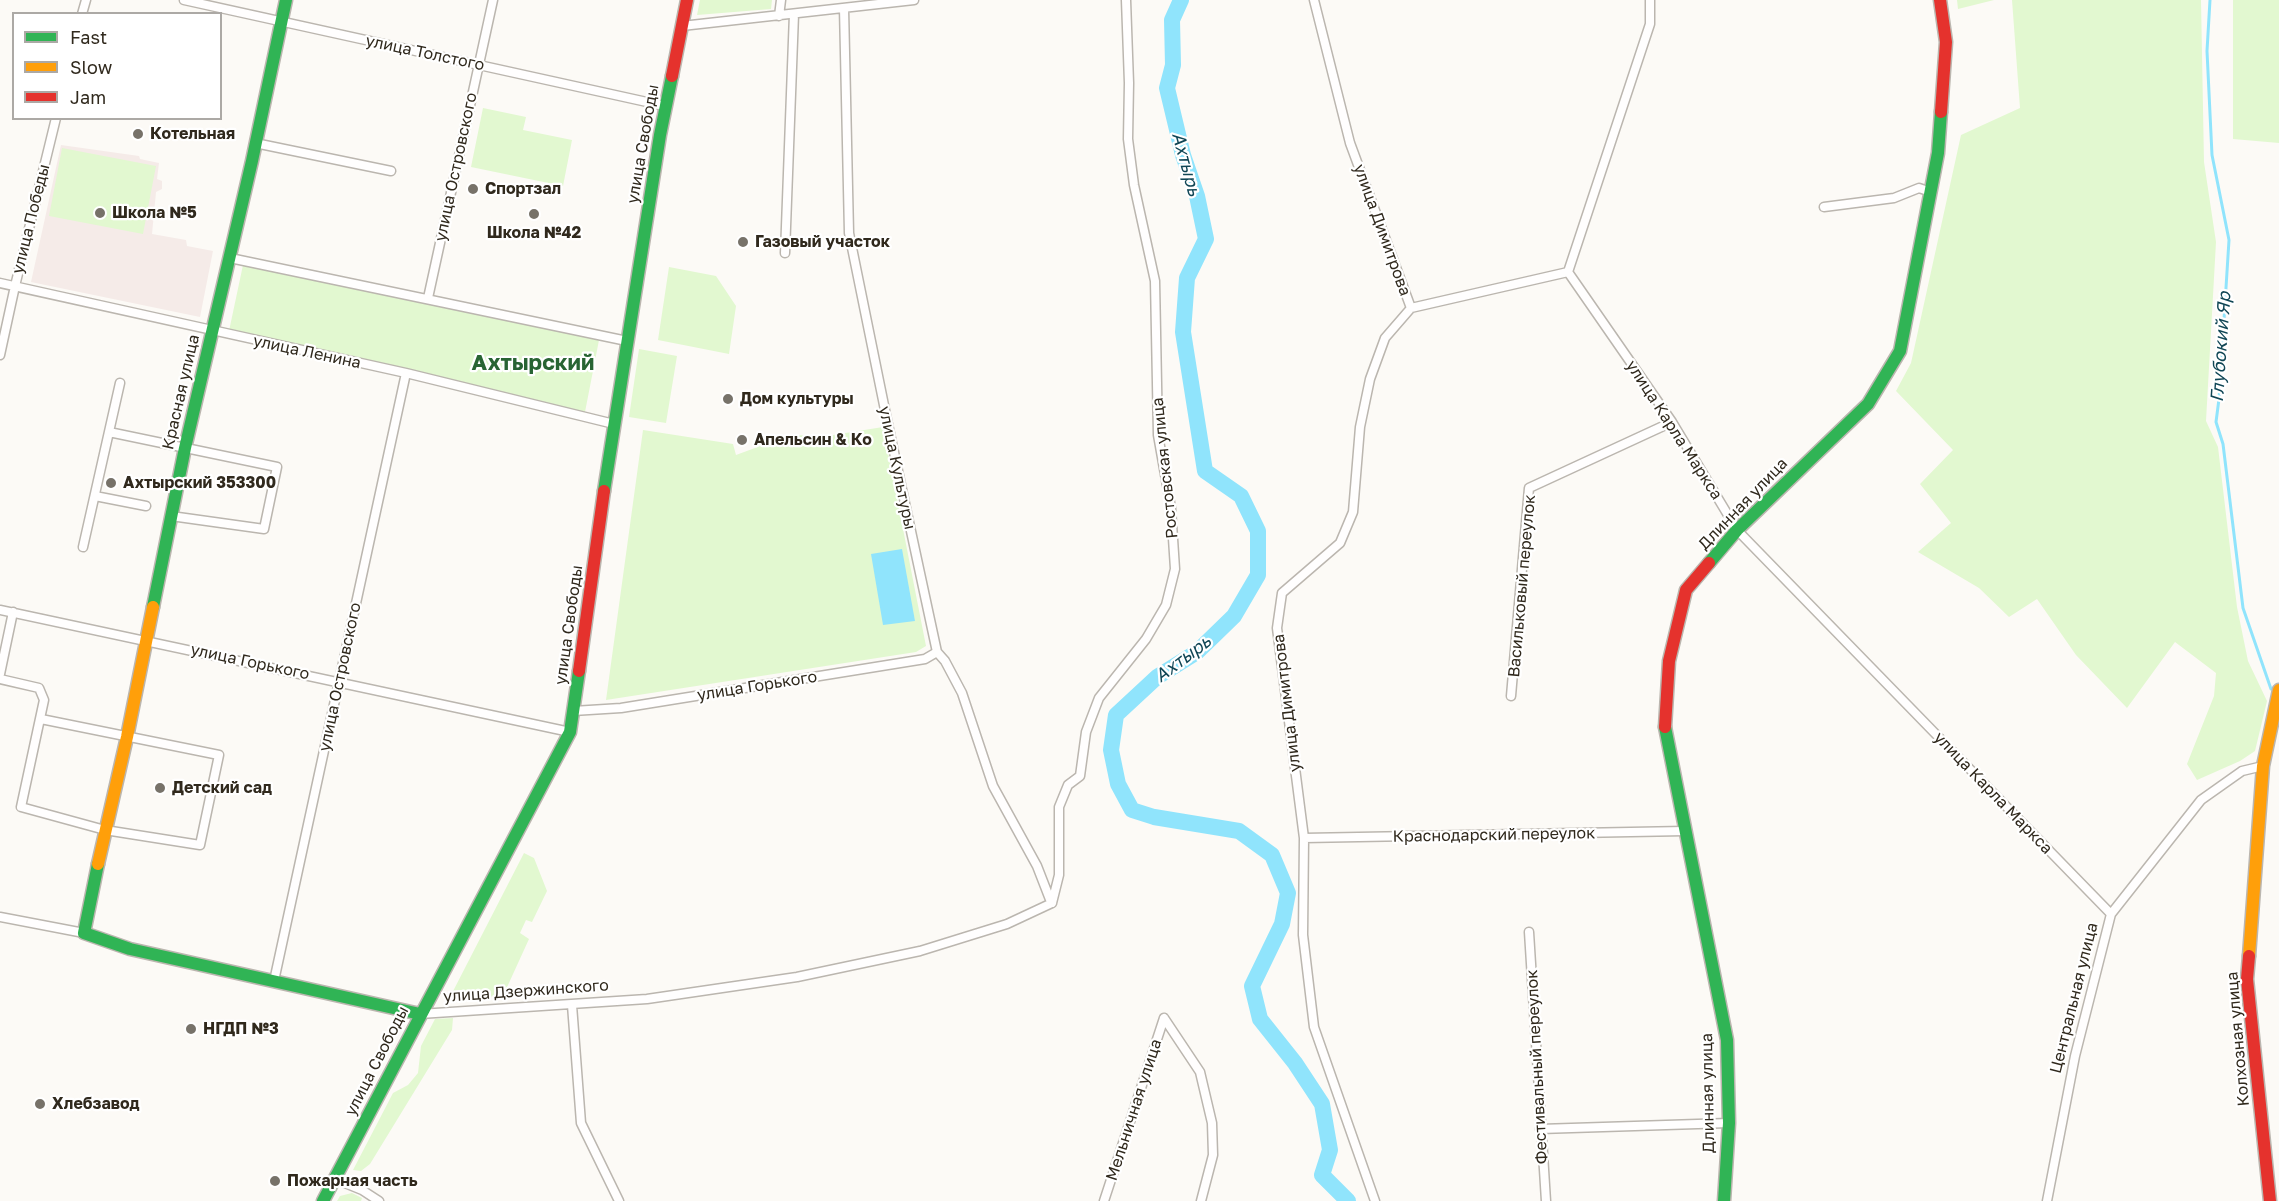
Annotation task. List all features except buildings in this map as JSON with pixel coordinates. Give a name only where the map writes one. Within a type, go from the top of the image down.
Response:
[{"type":"street","name":"улица Толстого","points":[[184,0],[665,106]]},
{"type":"street","name":"Красная улица","points":[[84,933],[127,737],[185,448],[230,258],[286,0]]},
{"type":"street","name":"улица Островского","points":[[428,298],[493,0]]},
{"type":"street","name":"улица Свободы","points":[[323,1201],[570,732],[627,341],[665,106],[687,0]]},
{"type":"street","points":[[779,16],[781,0]]},
{"type":"street","points":[[682,26],[914,0]]},
{"type":"street","name":"Ростовская улица","points":[[1052,903],[1059,875],[1059,807],[1068,785],[1080,776],[1086,732],[1098,698],[1146,639],[1166,605],[1175,569],[1171,508],[1158,435],[1155,281],[1134,185],[1128,139],[1129,83],[1126,0]]},
{"type":"street","name":"улица Димитрова","points":[[1314,0],[1350,143],[1411,308],[1385,338],[1370,379],[1360,427],[1353,512],[1340,543],[1282,593],[1277,628],[1304,838],[1303,935],[1314,1027],[1375,1201]]},
{"type":"street","points":[[1411,308],[1568,272],[1650,24],[1650,0]]},
{"type":"street","name":"Длинная улица","points":[[1724,1201],[1729,1123],[1727,1040],[1665,726],[1669,661],[1686,590],[1737,530],[1868,404],[1900,351],[1938,153],[1946,42],[1940,0]]},
{"type":"street","name":"улица Культуры","points":[[844,8],[849,233],[937,652],[945,661],[962,693],[993,786],[1037,866],[1052,903]]},
{"type":"street","points":[[785,253],[794,14]]},
{"type":"street","name":"улица Победы","points":[[0,355],[56,120]]},
{"type":"street","points":[[255,142],[391,171]]},
{"type":"street","points":[[1824,207],[1894,198],[1919,188],[1931,192]]},
{"type":"street","points":[[230,258],[627,341]]},
{"type":"street","name":"улица Карла Маркса","points":[[1568,272],[1672,422],[1737,530],[2111,914]]},
{"type":"street","name":"улица Ленина","points":[[0,283],[211,332],[406,373],[614,424]]},
{"type":"street","name":"улица Островского","points":[[274,981],[406,373]]},
{"type":"street","points":[[83,547],[120,383]]},
{"type":"street","name":"Васильковый переулок","points":[[1511,696],[1529,488],[1672,422]]},
{"type":"street","points":[[109,432],[277,466],[264,529],[171,516]]},
{"type":"street","points":[[95,496],[146,506]]},
{"type":"street","name":"улица Горького","points":[[0,609],[570,732]]},
{"type":"street","points":[[0,674],[13,612]]},
{"type":"street","name":"улица Горького","points":[[573,711],[621,708],[914,661],[925,659],[937,652]]},
{"type":"street","points":[[0,679],[39,688],[44,700],[21,807],[105,830],[200,845],[219,755],[41,719]]},
{"type":"street","points":[[2263,766],[2279,690]]},
{"type":"street","name":"Центральная улица","points":[[2047,1201],[2075,1056],[2111,914],[2201,800],[2242,771],[2263,766]]},
{"type":"street","name":"Колхозная улица","points":[[2263,766],[2247,980],[2270,1201]]},
{"type":"street","name":"Краснодарский переулок","points":[[1304,838],[1685,831]]},
{"type":"street","name":"улица Дзержинского","points":[[0,917],[84,933],[130,949],[420,1014],[647,999],[774,980],[920,951],[1007,924],[1052,903]]},
{"type":"street","name":"Фестивальный переулок","points":[[1529,932],[1546,1201]]},
{"type":"street","points":[[572,1005],[581,1123],[619,1201]]},
{"type":"street","name":"Мельничная улица","points":[[1104,1201],[1164,1018],[1200,1072],[1212,1123],[1213,1155],[1201,1201]]},
{"type":"street","points":[[1540,1129],[1729,1123]]},
{"type":"street","points":[[335,1179],[362,1190],[379,1201]]},
{"type":"shaded area","name":"Школа №5","points":[[61,145],[139,156],[140,159],[159,163],[157,179],[162,181],[162,189],[156,192],[152,234],[186,240],[187,246],[213,251],[200,317],[31,282]]},
{"type":"green space","points":[[700,0],[772,0],[771,9],[697,15]]},
{"type":"green space","points":[[1957,0],[1994,0],[1958,9]]},
{"type":"green space","points":[[2012,0],[2201,0],[2204,162],[2216,242],[2206,421],[2218,447],[2237,607],[2248,661],[2267,701],[2255,751],[2240,761],[2197,780],[2187,764],[2214,696],[2216,673],[2175,642],[2127,708],[2076,655],[2037,599],[2009,617],[1979,588],[1918,552],[1951,523],[1920,484],[1953,450],[1896,391],[1911,363],[1961,135],[2020,108]]},
{"type":"green space","points":[[2233,0],[2279,0],[2279,143],[2233,139]]},
{"type":"green space","points":[[483,108],[526,117],[523,130],[572,140],[563,186],[471,167]]},
{"type":"green space","points":[[62,148],[156,166],[143,234],[49,216]]},
{"type":"green space","points":[[243,265],[599,340],[585,412],[229,331]]},
{"type":"green space","points":[[669,267],[716,276],[736,306],[729,354],[658,340]]},
{"type":"green space","points":[[639,349],[677,356],[666,423],[629,417]]},
{"type":"green space","points":[[883,427],[926,646],[916,652],[606,700],[643,430],[733,444],[736,455],[790,435],[827,436]]},
{"type":"green space","points":[[524,853],[534,858],[547,891],[532,922],[526,920],[520,933],[529,939],[503,996],[449,999]]},
{"type":"green space","points":[[453,1018],[452,1030],[370,1164],[361,1171],[353,1170],[393,1093],[408,1085],[418,1073],[421,1046],[435,1019]]},
{"type":"green space","points":[[352,1193],[362,1198],[361,1201],[337,1201],[340,1196]]},
{"type":"water","points":[[902,549],[915,621],[883,625],[871,554]]},
{"type":"waterway","name":"Ахтырь","points":[[1181,0],[1172,20],[1173,65],[1167,88],[1183,155],[1197,196],[1206,239],[1187,278],[1183,332],[1205,471],[1241,496],[1258,531],[1258,575],[1234,616],[1197,652],[1157,677],[1116,715],[1111,750],[1118,784],[1132,810],[1154,817],[1239,831],[1272,855],[1288,893],[1282,924],[1252,986],[1260,1019],[1295,1063],[1322,1104],[1330,1150],[1322,1175],[1348,1201]]},
{"type":"waterway","name":"Глубокий Яр","points":[[2210,0],[2207,51],[2212,155],[2229,240],[2216,422],[2223,444],[2243,608],[2271,689]]},
{"type":"traffic: fast","points":[[153,607],[185,448],[252,161],[286,0]]},
{"type":"traffic: fast","points":[[604,491],[660,135],[672,76]]},
{"type":"traffic: fast","points":[[1709,563],[1737,530],[1868,404],[1900,351],[1938,153],[1941,112]]},
{"type":"traffic: fast","points":[[323,1201],[570,732],[579,671]]},
{"type":"traffic: fast","points":[[1665,727],[1727,1040],[1729,1123],[1724,1201]]},
{"type":"traffic: fast","points":[[98,864],[84,933],[130,949],[420,1014]]},
{"type":"traffic: slow","points":[[98,864],[153,607]]},
{"type":"traffic: slow","points":[[2249,956],[2263,766],[2279,690]]},
{"type":"traffic: jam","points":[[672,76],[687,0]]},
{"type":"traffic: jam","points":[[1940,0],[1946,42],[1941,112]]},
{"type":"traffic: jam","points":[[579,671],[604,491]]},
{"type":"traffic: jam","points":[[1665,727],[1669,661],[1686,590],[1709,563]]},
{"type":"traffic: jam","points":[[2249,956],[2247,979],[2270,1201]]},
{"type":"place","name":"Котельная","points":[[138,134]]},
{"type":"place","name":"Спортзал","points":[[473,189]]},
{"type":"place","name":"Школа №5","points":[[100,213]]},
{"type":"place","name":"Школа №42","points":[[534,214]]},
{"type":"place","name":"Газовый участок","points":[[743,242]]},
{"type":"place","name":"Дом культуры","points":[[728,399]]},
{"type":"place","name":"Апельсин & Ко","points":[[742,440]]},
{"type":"place","name":"Ахтырский 353300","points":[[111,483]]},
{"type":"place","name":"Детский сад","points":[[160,788]]},
{"type":"place","name":"НГДП №3","points":[[191,1029]]},
{"type":"place","name":"Хлебзавод","points":[[40,1104]]},
{"type":"place","name":"Пожарная часть","points":[[275,1181]]},
{"type":"district","name":"Ахтырский","points":[[533,363]]}]
